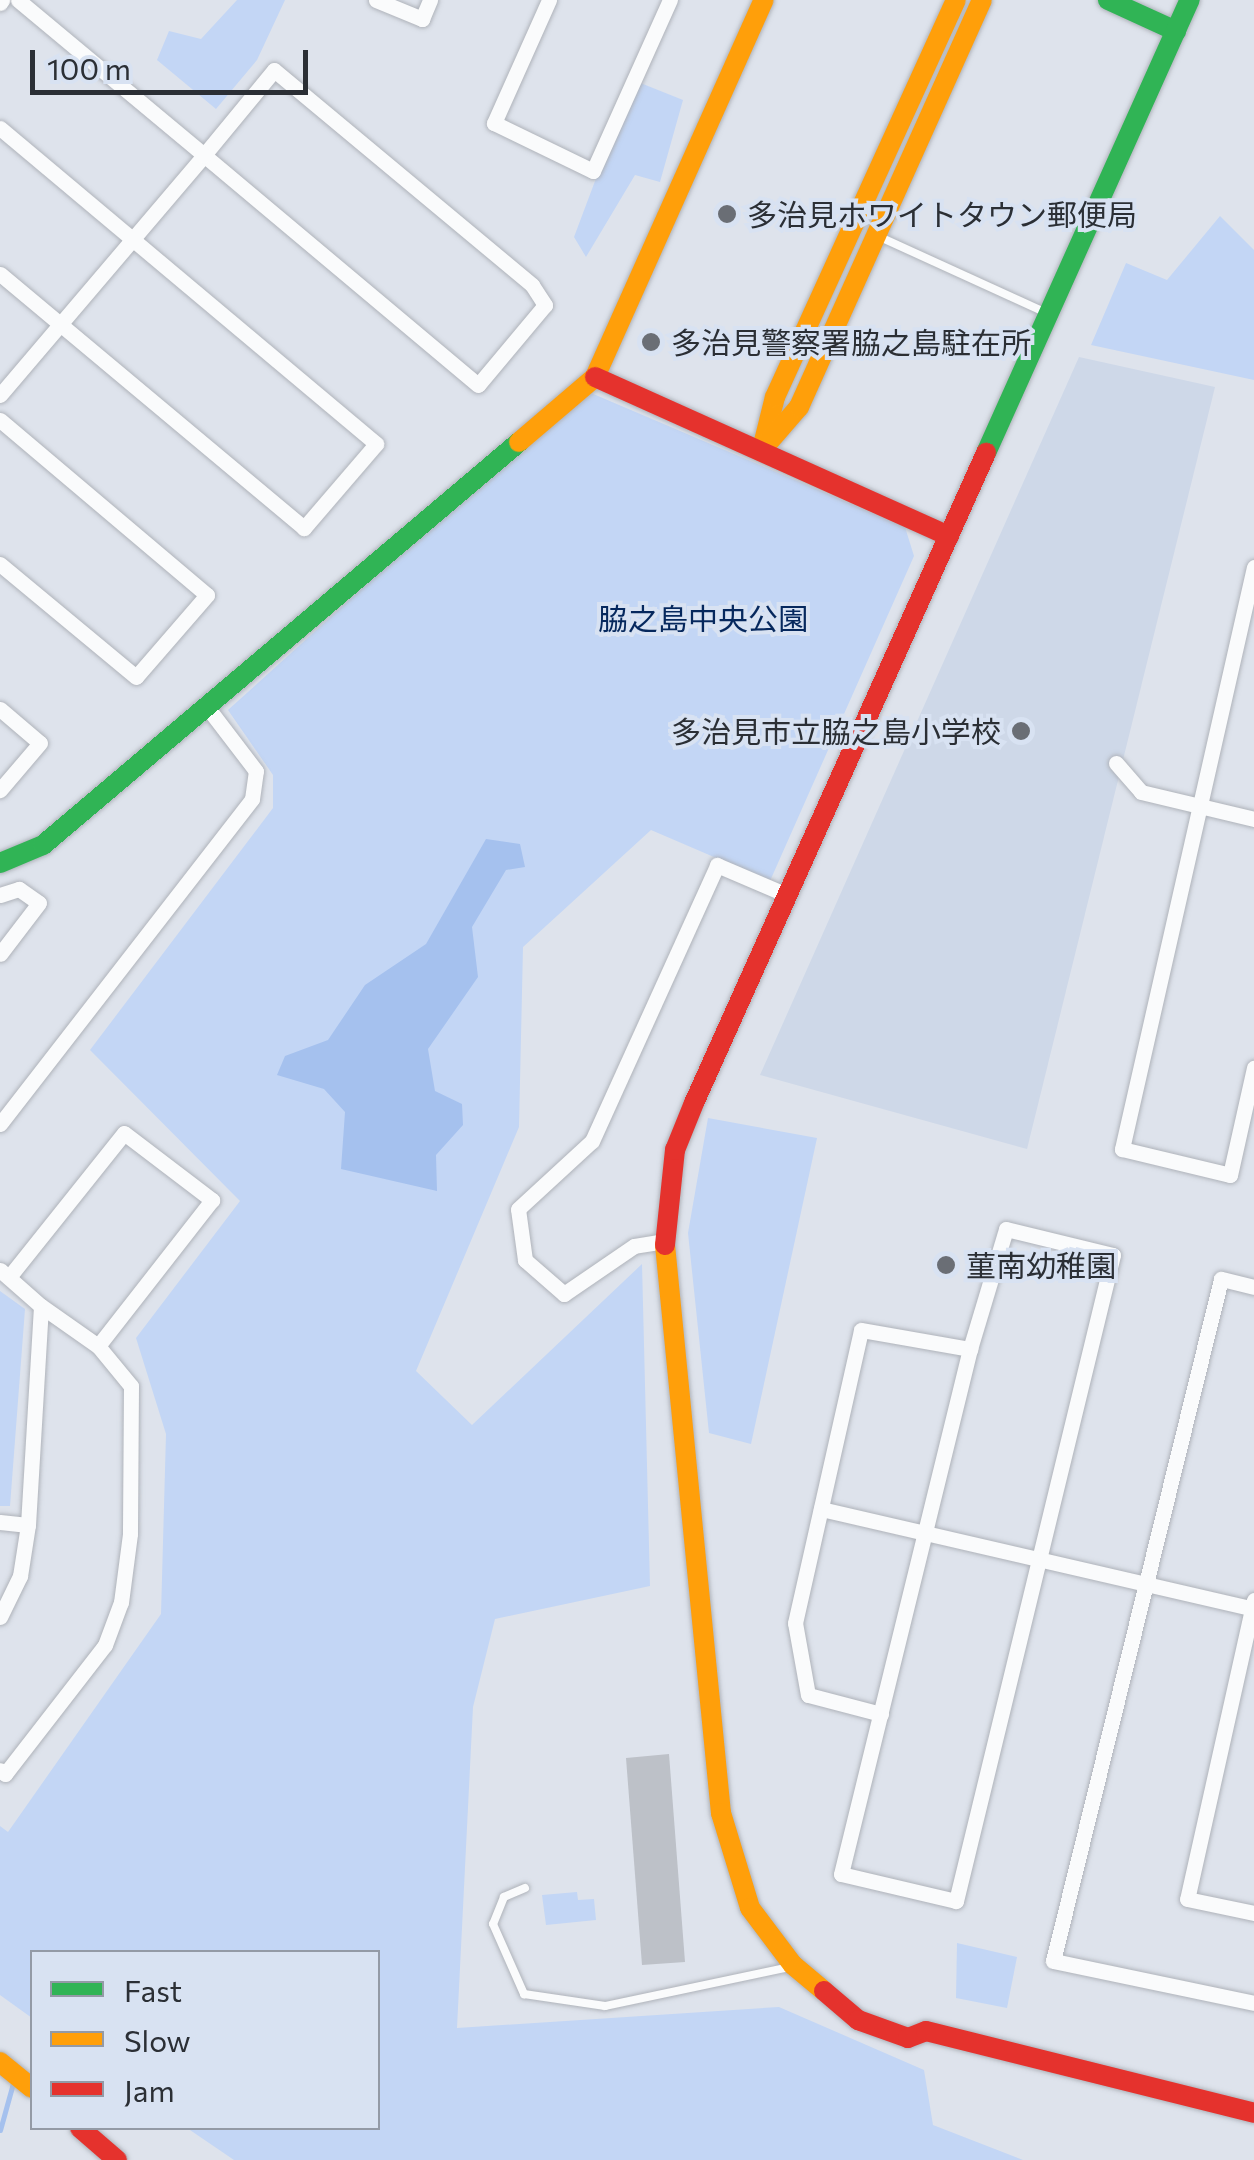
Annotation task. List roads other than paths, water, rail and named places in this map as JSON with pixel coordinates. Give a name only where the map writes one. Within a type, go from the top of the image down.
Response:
[{"type":"street","points":[[0,395],[204,155],[274,70],[532,285],[544,305],[478,384],[204,155],[18,0]]},
{"type":"street","points":[[376,0],[422,19],[430,0]]},
{"type":"street","points":[[550,0],[494,123],[593,170],[670,0]]},
{"type":"street","points":[[0,863],[44,845],[595,377],[764,0]]},
{"type":"street","points":[[761,452],[775,397],[956,0]]},
{"type":"street","points":[[761,452],[798,407],[982,0]]},
{"type":"street","points":[[1108,0],[1176,30]]},
{"type":"street","points":[[1190,0],[675,1150],[665,1241],[721,1813],[750,1908],[793,1965],[858,2020],[908,2038],[926,2032],[1254,2113]]},
{"type":"street","points":[[0,128],[376,444],[304,528],[0,274]]},
{"type":"street","points":[[595,377],[949,536]]},
{"type":"street","points":[[0,420],[206,595],[136,678],[0,564]]},
{"type":"street","points":[[1254,567],[1122,1149],[1230,1175],[1254,1068]]},
{"type":"street","points":[[0,1124],[252,799],[256,771],[207,707]]},
{"type":"street","points":[[0,709],[40,743],[0,790]]},
{"type":"street","points":[[1116,764],[1141,792],[1254,818]]},
{"type":"street","points":[[665,1241],[634,1246],[564,1294],[525,1260],[518,1209],[592,1141],[717,866],[787,895]]},
{"type":"street","points":[[0,894],[20,889],[39,903],[0,954]]},
{"type":"street","points":[[0,1770],[5,1774],[105,1644],[121,1602],[135,1404],[131,1386],[98,1346],[4,1274],[124,1133],[212,1200],[98,1346]]},
{"type":"street","points":[[1006,1230],[1113,1256],[1035,1559],[956,1901],[841,1874],[970,1350],[1006,1230]]},
{"type":"street","points":[[1254,1287],[1221,1279],[1142,1584],[1053,1961],[1254,2003]]},
{"type":"street","points":[[0,1617],[20,1576],[28,1525],[41,1306]]},
{"type":"street","points":[[882,1714],[808,1696],[795,1623],[862,1330],[970,1350]]},
{"type":"street","points":[[821,1509],[1253,1606],[1187,1898],[1254,1913]]},
{"type":"street","points":[[0,1522],[28,1525]]},
{"type":"street","points":[[82,2130],[117,2160]]},
{"type":"lane","points":[[876,235],[1048,314]]},
{"type":"lane","points":[[526,1888],[504,1897],[492,1924],[524,1994],[604,2006],[793,1965]]},
{"type":"waterway","points":[[0,2130],[13,2083]]},
{"type":"place","name":"多治見ホワイトタウン郵便局","points":[[727,214]]},
{"type":"place","name":"多治見警察署脇之島駐在所","points":[[651,342]]},
{"type":"place","name":"多治見市立脇之島小学校","points":[[1021,731]]},
{"type":"place","name":"菫南幼稚園","points":[[946,1265]]},
{"type":"park label","name":"脇之島中央公園","points":[[703,618]]}]
